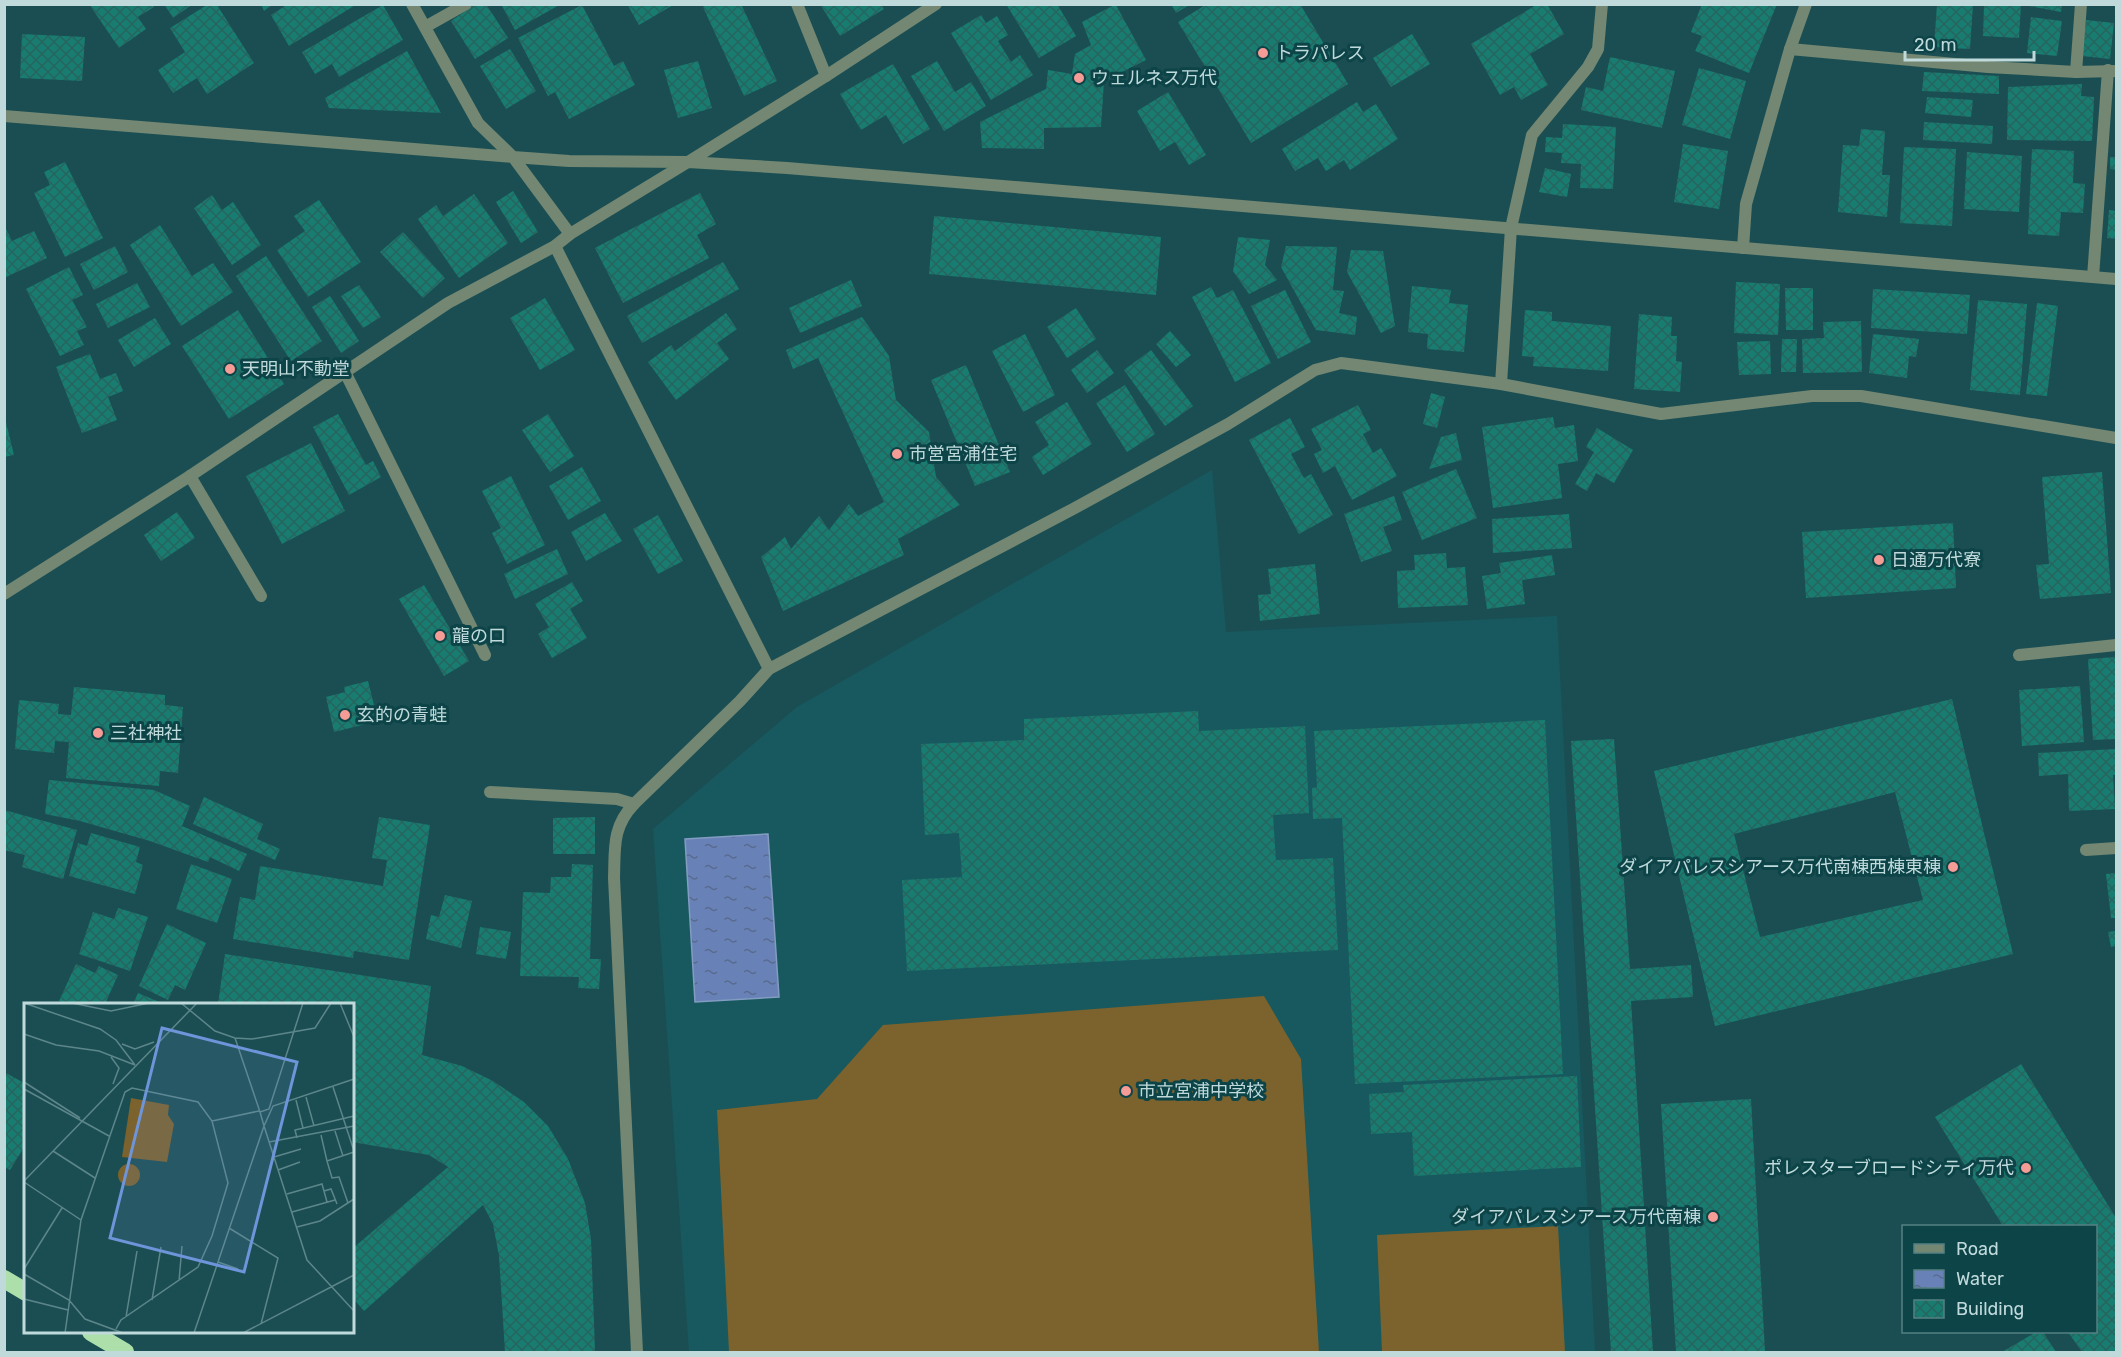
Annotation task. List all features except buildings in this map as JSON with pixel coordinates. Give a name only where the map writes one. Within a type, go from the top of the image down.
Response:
[{"type":"highway","points":[[4,1279],[24,1291]]},
{"type":"highway","points":[[91,1333],[107,1353]]},
{"type":"highway","points":[[92,1333],[125,1353]]},
{"type":"street","points":[[412,4],[478,123],[513,157],[570,234]]},
{"type":"street","points":[[425,27],[466,4]]},
{"type":"street","points":[[797,4],[826,76]]},
{"type":"street","points":[[4,594],[190,476],[448,303],[555,246],[570,234],[826,76],[936,4]]},
{"type":"street","points":[[1501,384],[1511,228],[1532,135],[1588,67],[1598,49],[1602,4]]},
{"type":"street","points":[[1743,248],[1746,204],[1790,49],[1806,4]]},
{"type":"street","points":[[2076,72],[2081,4]]},
{"type":"street","points":[[1790,49],[1988,67],[2076,72],[2112,70],[2093,276]]},
{"type":"street","points":[[4,116],[569,161],[688,162],[799,169],[2116,279]]},
{"type":"street","points":[[555,246],[769,669]]},
{"type":"street","points":[[637,1353],[614,878],[617,830],[624,814],[740,701],[769,669],[1073,509],[1218,429],[1315,370],[1341,363],[1501,384],[1661,414],[1812,396],[1861,396],[2116,438]]},
{"type":"street","points":[[345,372],[485,655]]},
{"type":"street","points":[[190,476],[261,596]]},
{"type":"street","points":[[2019,655],[2116,645]]},
{"type":"street","points":[[490,792],[617,799],[634,804]]},
{"type":"street","points":[[2086,850],[2116,848]]},
{"type":"shaded area","name":"市立宮浦中学校","points":[[1212,470],[1226,632],[1557,616],[1595,1352],[689,1352],[653,829],[797,707]]},
{"type":"shaded area","points":[[1264,996],[1301,1059],[1319,1352],[729,1352],[717,1110],[817,1099],[883,1025]]},
{"type":"shaded area","points":[[1558,1226],[1565,1352],[1382,1352],[1377,1235]]},
{"type":"water","points":[[768,834],[779,997],[695,1002],[685,839]]},
{"type":"place","name":"トラパレス","points":[[1263,53]]},
{"type":"place","name":"ウェルネス万代","points":[[1079,78]]},
{"type":"place","name":"天明山不動堂","points":[[230,369]]},
{"type":"place","name":"市営宮浦住宅","points":[[897,454]]},
{"type":"place","name":"日通万代寮","points":[[1879,560]]},
{"type":"place","name":"龍の口","points":[[440,636]]},
{"type":"place","name":"玄的の青蛙","points":[[345,715]]},
{"type":"place","name":"三社神社","points":[[98,733]]},
{"type":"place","name":"ダイアパレスシアース万代南棟西棟東棟","points":[[1953,867]]},
{"type":"place","name":"市立宮浦中学校","points":[[1126,1091]]},
{"type":"place","name":"ポレスターブロードシティ万代","points":[[2026,1168]]},
{"type":"place","name":"ダイアパレスシアース万代南棟","points":[[1713,1217]]}]
